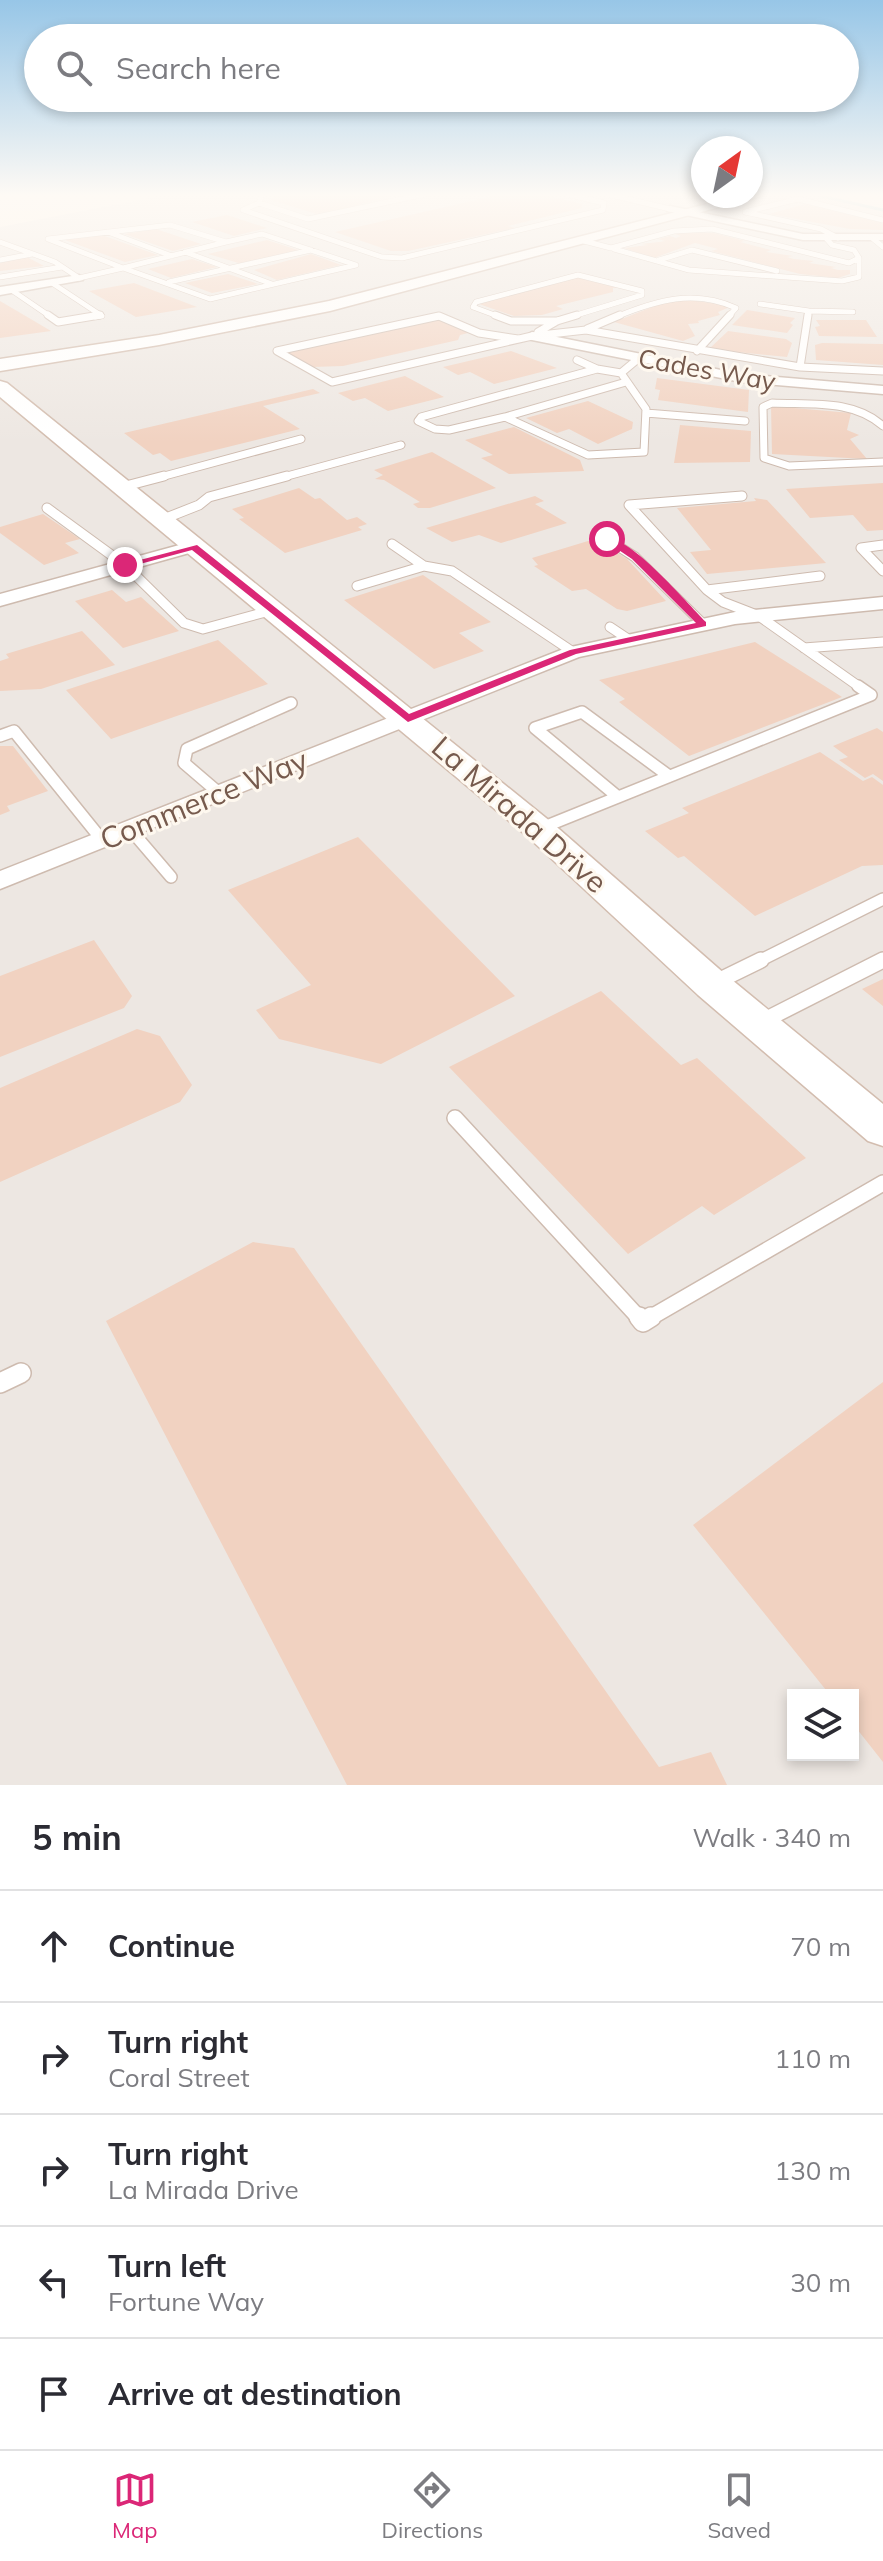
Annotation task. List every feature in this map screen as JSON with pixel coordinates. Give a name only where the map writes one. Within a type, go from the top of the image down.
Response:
[{"type":"main road","points":[[0,353],[142,331],[314,297],[396,276]]},
{"type":"main road","points":[[0,365],[159,340],[298,313],[444,276]]},
{"type":"main road","name":"La Mirada Drive","points":[[0,387],[539,829],[712,985],[883,1129]]},
{"type":"street","points":[[5,290],[79,278]]},
{"type":"street","name":"Cades Way","points":[[525,338],[741,378],[883,390]]},
{"type":"street","points":[[0,600],[194,546]]},
{"type":"street","name":"Commerce Way","points":[[0,881],[573,652],[703,624],[883,603]]},
{"type":"lane","points":[[76,276],[86,276]]},
{"type":"lane","points":[[147,276],[210,299],[306,276]]},
{"type":"lane","points":[[166,283],[199,276]]},
{"type":"lane","points":[[252,276],[272,284]]},
{"type":"lane","points":[[557,321],[521,321],[473,307],[476,302],[573,276]]},
{"type":"lane","points":[[590,276],[642,291],[642,295],[557,321],[525,338],[479,333],[439,316],[277,351],[332,382],[525,338],[586,330],[664,297],[704,299],[736,308],[697,351]]},
{"type":"lane","points":[[778,276],[855,280],[859,276]]},
{"type":"lane","points":[[795,276],[802,278]]},
{"type":"lane","points":[[5,290],[58,322],[102,316],[52,283]]},
{"type":"lane","points":[[760,304],[809,311],[853,312]]},
{"type":"lane","points":[[800,367],[809,311]]},
{"type":"lane","points":[[521,321],[525,338]]},
{"type":"lane","points":[[586,330],[800,367],[883,371]]},
{"type":"lane","points":[[479,333],[480,348]]},
{"type":"lane","points":[[577,360],[597,369],[621,373],[639,358]]},
{"type":"lane","points":[[597,369],[421,417],[418,421],[435,429],[449,430],[626,382]]},
{"type":"lane","points":[[505,417],[588,455],[644,452],[646,413],[621,373]]},
{"type":"lane","points":[[883,426],[875,416],[851,409],[772,403],[763,407],[764,458],[789,466],[883,462]]},
{"type":"lane","points":[[646,413],[745,421]]},
{"type":"lane","points":[[122,487],[301,439]]},
{"type":"lane","points":[[161,520],[199,505],[209,497],[401,445]]},
{"type":"lane","points":[[742,496],[629,505],[707,590],[723,602],[759,616],[871,695]]},
{"type":"lane","points":[[47,508],[125,565],[172,612],[193,626],[203,629],[273,610]]},
{"type":"lane","points":[[607,539],[635,557],[703,624]]},
{"type":"lane","points":[[392,544],[424,566],[452,571],[573,652]]},
{"type":"lane","points":[[883,545],[861,548],[883,571]]},
{"type":"lane","points":[[357,586],[424,566]]},
{"type":"lane","points":[[707,590],[820,576]]},
{"type":"lane","points":[[610,627],[628,639]]},
{"type":"lane","points":[[804,648],[883,642]]},
{"type":"lane","points":[[539,829],[883,690]]},
{"type":"lane","points":[[219,793],[184,763],[187,749],[291,703]]},
{"type":"lane","points":[[618,797],[535,728],[582,712],[669,776]]},
{"type":"lane","points":[[0,736],[14,731],[102,840]]},
{"type":"lane","points":[[130,829],[171,877]]},
{"type":"lane","points":[[712,985],[883,899]]},
{"type":"lane","points":[[757,1023],[883,960]]},
{"type":"lane","points":[[455,1118],[643,1322],[883,1183]]},
{"type":"lane","points":[[0,1383],[21,1373]]},
{"type":"shaded area","points":[[0,276],[883,276],[883,1785],[0,1785]]},
{"type":"building","points":[[235,276],[258,284],[212,293],[185,283]]},
{"type":"building","points":[[268,276],[293,276],[277,280]]},
{"type":"building","points":[[581,276],[619,287],[613,288],[613,292],[556,306],[563,309],[542,315],[514,316],[479,304]]},
{"type":"building","points":[[134,283],[197,307],[136,317],[89,291]]},
{"type":"building","points":[[675,298],[732,306],[718,312],[720,315],[688,324],[695,336],[683,341],[614,322]]},
{"type":"building","points":[[0,301],[29,318],[51,331],[0,338]]},
{"type":"building","points":[[747,310],[795,318],[787,333],[732,325]]},
{"type":"building","points":[[436,318],[472,332],[460,335],[458,340],[343,366],[312,367],[286,353]]},
{"type":"building","points":[[816,320],[866,320],[877,337],[819,336],[815,327],[820,326]]},
{"type":"building","points":[[728,331],[786,339],[792,343],[787,357],[709,349]]},
{"type":"building","points":[[883,344],[883,365],[816,360],[815,345]]},
{"type":"building","points":[[511,351],[557,368],[494,384],[470,372],[458,375],[443,367]]},
{"type":"building","points":[[405,376],[444,397],[388,411],[365,398],[353,401],[338,393]]},
{"type":"building","points":[[657,378],[749,390],[748,412],[658,400],[660,390],[655,389]]},
{"type":"building","points":[[313,389],[320,393],[263,406],[300,429],[171,461],[160,453],[153,455],[124,433]]},
{"type":"building","points":[[588,401],[633,422],[632,429],[598,444],[569,429],[557,433],[526,418]]},
{"type":"building","points":[[771,406],[851,413],[847,430],[859,435],[850,439],[867,459],[772,454]]},
{"type":"building","points":[[680,425],[751,431],[750,462],[674,463]]},
{"type":"building","points":[[514,427],[580,460],[584,471],[509,474],[481,458],[493,455],[465,440]]},
{"type":"building","points":[[432,452],[496,488],[430,508],[418,508],[413,504],[420,502],[384,480],[375,479],[383,475],[374,470]]},
{"type":"building","points":[[883,483],[883,530],[867,531],[853,515],[810,518],[786,489]]},
{"type":"building","points":[[299,488],[315,499],[320,498],[347,520],[357,517],[367,524],[358,527],[362,530],[285,553],[239,519],[244,518],[232,509]]},
{"type":"building","points":[[535,496],[544,501],[535,504],[567,523],[501,543],[479,535],[452,542],[426,528]]},
{"type":"building","points":[[754,498],[767,500],[826,563],[707,574],[690,552],[711,550],[677,508],[756,501]]},
{"type":"building","points":[[43,514],[80,539],[65,543],[79,553],[44,565],[0,533],[0,527]]},
{"type":"building","points":[[588,541],[598,541],[627,559],[666,601],[627,611],[617,609],[586,589],[572,591],[534,566],[538,565],[532,558]]},
{"type":"building","points":[[423,575],[491,622],[459,633],[484,651],[434,669],[344,600]]},
{"type":"building","points":[[112,590],[126,602],[141,597],[179,631],[123,648],[75,601]]},
{"type":"building","points":[[82,631],[115,665],[41,689],[0,691],[0,661],[9,658],[6,654]]},
{"type":"building","points":[[218,640],[268,684],[111,739],[66,690]]},
{"type":"building","points":[[755,642],[842,697],[689,756],[619,702],[625,699],[599,680]]},
{"type":"building","points":[[877,728],[883,732],[883,781],[873,774],[865,778],[839,760],[848,757],[833,746]]},
{"type":"building","points":[[0,746],[13,746],[48,791],[7,806],[10,811],[0,815]]},
{"type":"building","points":[[820,752],[863,781],[872,777],[883,785],[883,865],[862,866],[755,916],[684,856],[678,858],[645,831],[689,813],[682,808]]},
{"type":"building","points":[[358,837],[515,996],[381,1064],[279,1039],[256,1010],[311,985],[228,890]]},
{"type":"building","points":[[94,940],[132,996],[124,1008],[0,1057],[0,976]]},
{"type":"building","points":[[883,979],[883,1006],[862,989]]},
{"type":"building","points":[[601,991],[681,1065],[697,1058],[806,1158],[714,1215],[702,1206],[628,1254],[449,1067]]},
{"type":"building","points":[[137,1029],[160,1036],[192,1085],[180,1102],[0,1182],[0,1088]]},
{"type":"building","points":[[253,1242],[294,1248],[659,1767],[711,1752],[727,1785],[347,1785],[106,1321]]},
{"type":"building","points":[[883,1382],[883,1762],[859,1732],[859,1689],[825,1689],[693,1525]]},
{"type":"route","points":[[125,565],[194,546],[408,719],[573,652],[703,624],[635,557],[607,539]]}]
